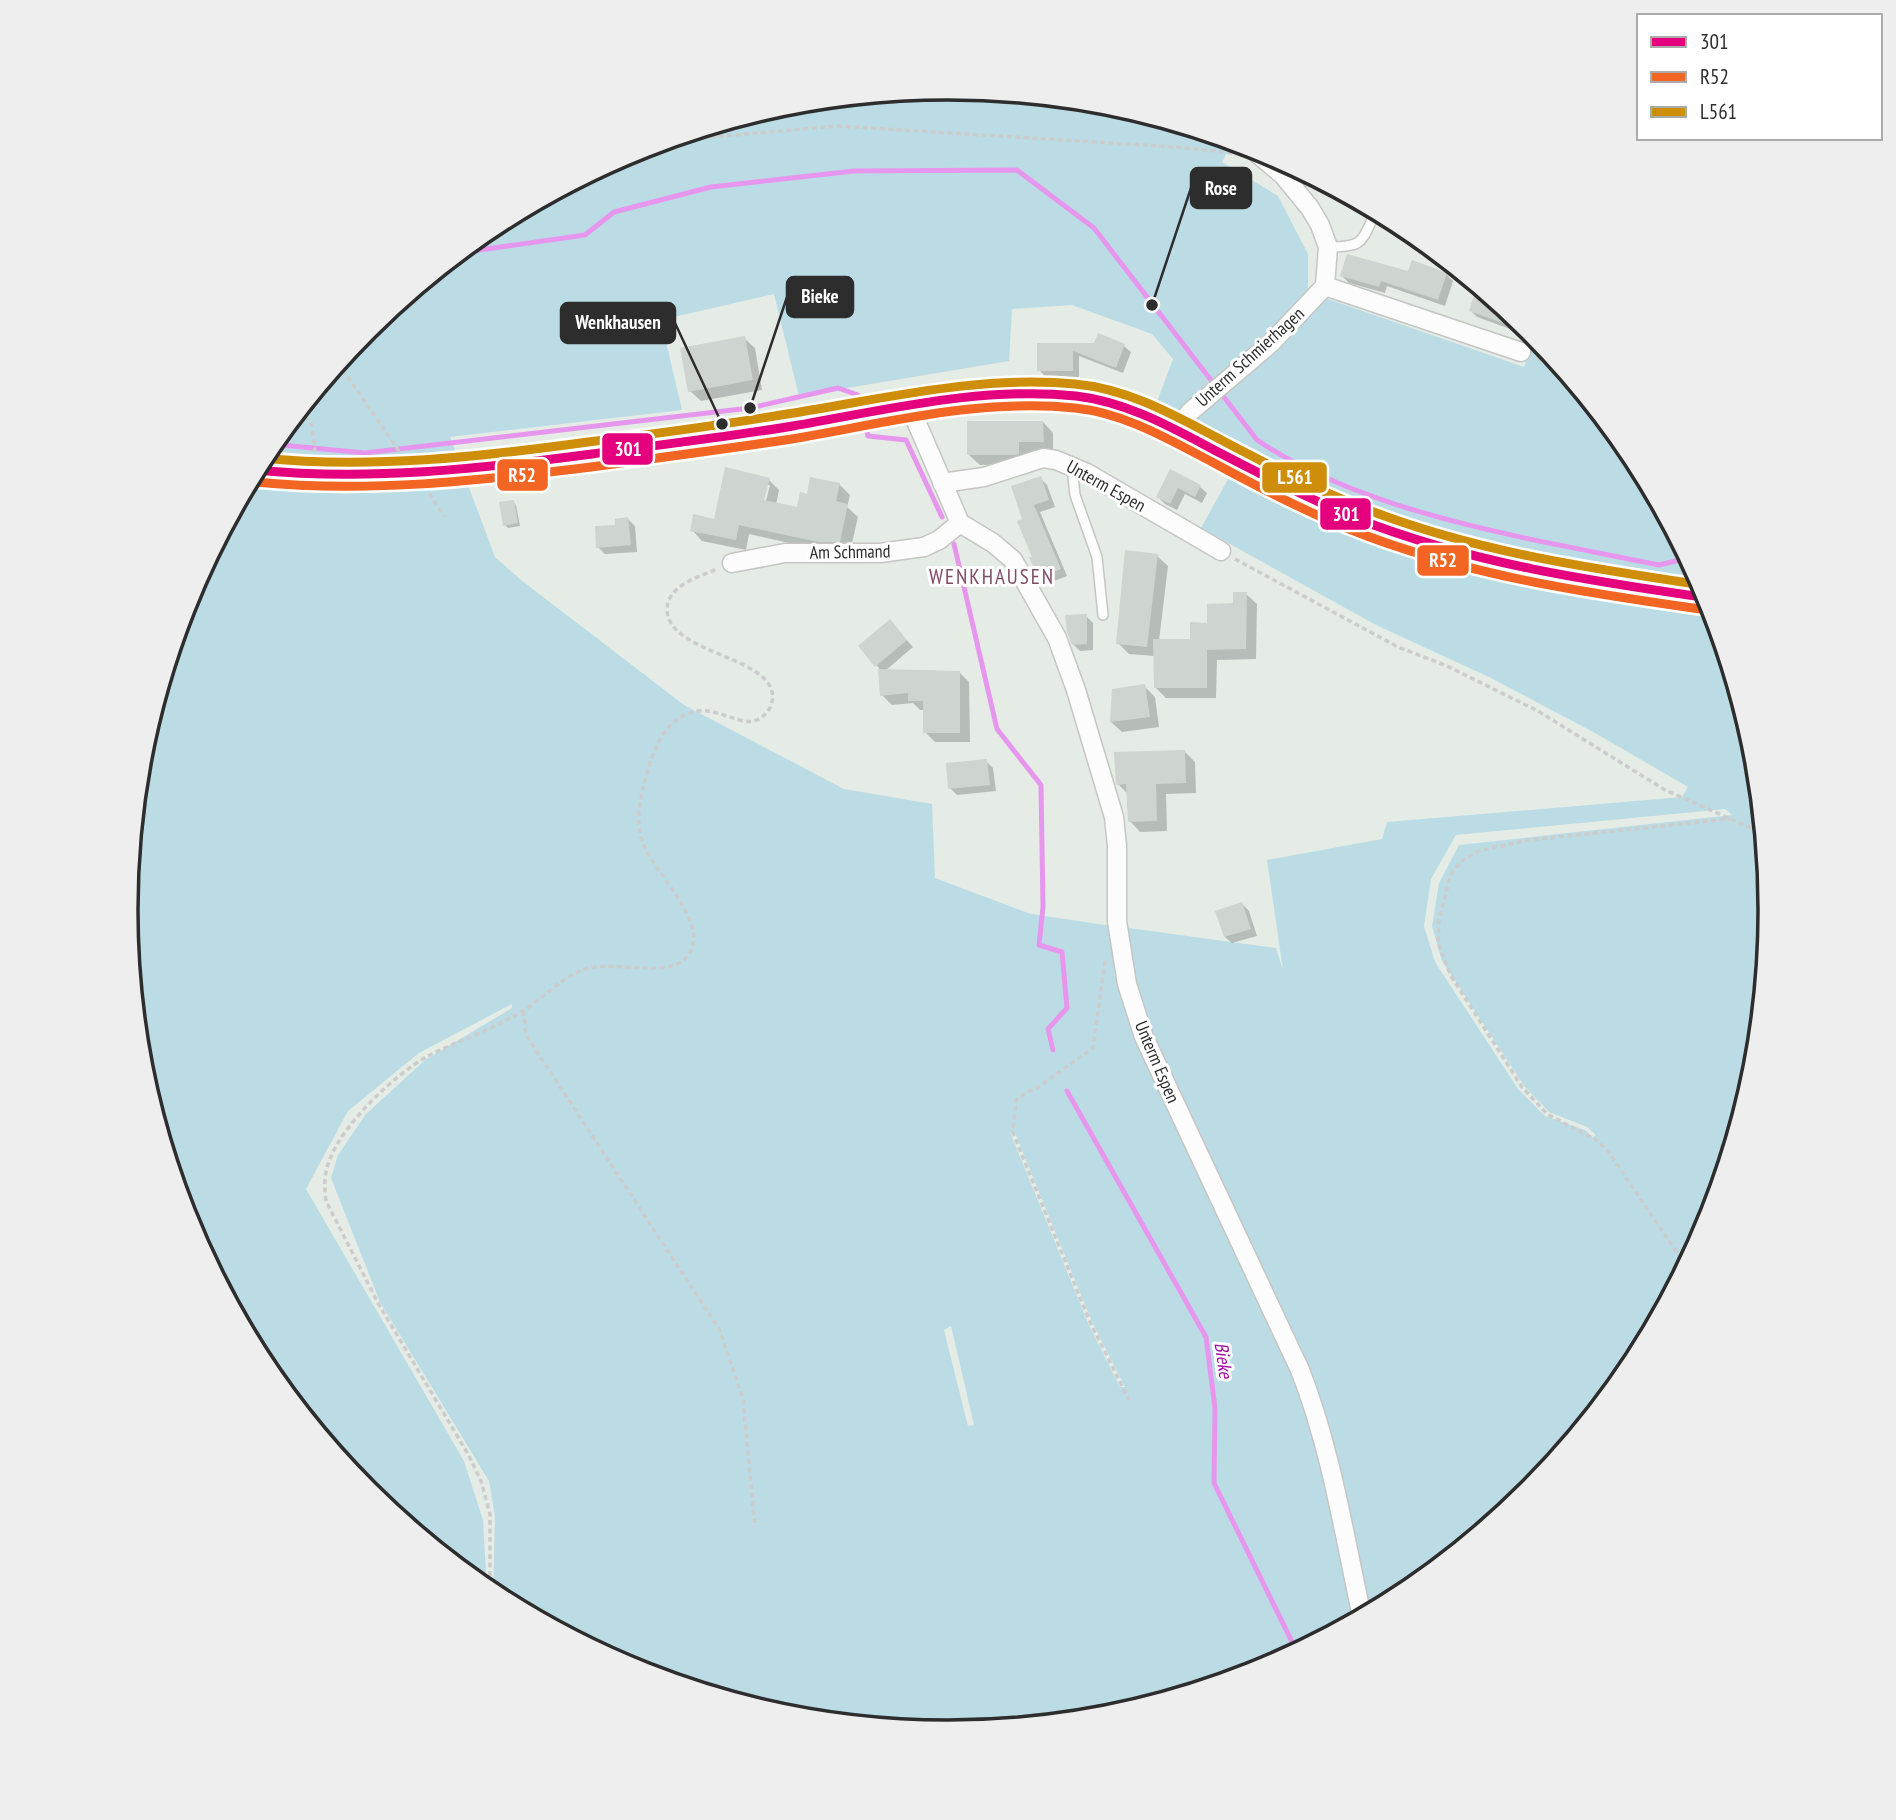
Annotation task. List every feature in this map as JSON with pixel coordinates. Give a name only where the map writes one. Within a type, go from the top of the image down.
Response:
[{"type":"main road","points":[[267,471],[358,477],[509,466],[721,437],[909,405],[994,396],[1081,396],[1124,407],[1177,430],[1296,492],[1361,520],[1433,545],[1517,566],[1614,584],[1695,595]]},
{"type":"street","points":[[1276,169],[1310,208],[1320,225],[1328,247],[1325,286],[1521,352]]},
{"type":"street","name":"Unterm Schmierhagen","points":[[1177,430],[1190,412],[1250,363],[1325,286]]},
{"type":"street","points":[[909,405],[960,523]]},
{"type":"street","name":"Unterm Espen","points":[[942,483],[984,477],[1043,458],[1072,465],[1221,551]]},
{"type":"street","name":"Unterm Espen","points":[[960,523],[993,543],[1013,560],[1056,638],[1076,690],[1114,817],[1117,846],[1117,921],[1127,984],[1144,1037],[1314,1404],[1360,1608]]},
{"type":"street","name":"Am Schmand","points":[[732,563],[785,553],[880,553],[924,547],[939,540],[960,523]]},
{"type":"lane","points":[[1328,247],[1353,247],[1362,241],[1372,220]]},
{"type":"lane","points":[[1072,465],[1074,495],[1097,557],[1103,615]]},
{"type":"path","points":[[705,138],[837,126],[1224,149]]},
{"type":"path","points":[[1521,352],[1542,360]]},
{"type":"path","points":[[344,371],[366,404]]},
{"type":"path","points":[[305,417],[312,425],[316,463]]},
{"type":"path","points":[[1221,551],[1398,647],[1447,666],[1538,711],[1655,784],[1754,829]]},
{"type":"path","points":[[490,1578],[490,1514],[481,1481],[468,1454],[372,1292],[326,1201],[324,1183],[330,1158],[342,1137],[362,1112],[397,1079],[426,1057],[523,1011],[585,969],[621,965],[657,968],[678,964],[687,957],[694,934],[691,922],[641,838],[641,795],[649,762],[660,741],[674,724],[687,714],[703,710],[755,722],[767,713],[772,703],[772,692],[768,683],[758,673],[695,643],[676,629],[667,612],[669,600],[676,590],[732,563]]},
{"type":"path","points":[[1680,1257],[1608,1151],[1596,1140],[1547,1114],[1522,1087],[1451,976],[1438,943],[1439,920],[1454,869],[1479,851],[1528,840],[1730,819]]},
{"type":"path","points":[[1105,958],[1093,1048],[1016,1100],[1013,1133],[1090,1322],[1129,1400]]},
{"type":"path","points":[[523,1011],[526,1035],[719,1329],[743,1399],[755,1527]]},
{"type":"shaded area","points":[[895,101],[1001,101],[1054,107],[1158,127],[1228,150],[1222,162],[1278,196],[1308,254],[1308,292],[1524,367],[1531,348],[1591,417],[1622,460],[1650,505],[1697,600],[1731,700],[1743,752],[1757,857],[1757,963],[1743,1068],[1731,1120],[1697,1220],[1650,1315],[1622,1360],[1591,1403],[1521,1483],[1441,1553],[1365,1605],[1331,1441],[1127,975],[1121,927],[1276,948],[1283,970],[1267,860],[1382,839],[1387,822],[1682,797],[1688,787],[1595,733],[1489,677],[1376,625],[1201,528],[1232,472],[1146,431],[1173,359],[1152,334],[1072,305],[1012,309],[1009,361],[799,396],[774,294],[661,320],[682,410],[450,437],[495,557],[684,705],[844,789],[932,804],[935,878],[1031,914],[1112,926],[1115,973],[1120,991],[1296,1370],[1319,1439],[1357,1610],[1258,1659],[1158,1693],[1106,1705],[1001,1719],[895,1719],[790,1705],[738,1693],[688,1677],[638,1659],[590,1637],[498,1584],[493,1581],[495,1516],[489,1481],[380,1302],[331,1178],[338,1155],[366,1114],[425,1060],[512,1008],[512,1004],[419,1053],[348,1111],[306,1189],[464,1461],[483,1520],[486,1575],[414,1519],[375,1483],[305,1403],[274,1360],[246,1315],[199,1220],[165,1120],[153,1068],[139,963],[139,857],[153,752],[165,700],[199,600],[221,552],[257,487],[317,493],[356,493],[320,455],[280,452],[305,417],[375,337],[455,267],[543,208],[638,161],[738,127],[790,115]],"holes":[[[1725,809],[1732,815],[1459,845],[1439,883],[1432,926],[1442,961],[1525,1087],[1549,1112],[1587,1127],[1596,1135],[1593,1137],[1585,1130],[1545,1116],[1518,1089],[1435,962],[1424,926],[1431,879],[1456,835]],[[1010,1132],[1015,1133],[1092,1322],[1125,1387],[1120,1387],[1088,1323]],[[951,1326],[974,1425],[968,1426],[944,1330]]]},
{"type":"building","points":[[1347,254],[1408,271],[1412,260],[1447,273],[1438,300],[1381,281],[1379,287],[1340,276]]},
{"type":"building","points":[[1474,295],[1504,321],[1503,323],[1469,311]]},
{"type":"building","points":[[1098,333],[1125,344],[1116,368],[1073,351],[1073,371],[1037,371],[1037,343],[1094,343]]},
{"type":"building","points":[[745,336],[753,380],[688,392],[680,348]]},
{"type":"building","points":[[967,421],[1043,421],[1044,442],[1019,442],[1019,454],[1015,455],[967,455]]},
{"type":"building","points":[[725,467],[770,478],[764,500],[797,507],[800,492],[807,494],[810,477],[840,483],[836,501],[848,504],[840,542],[818,542],[739,525],[736,540],[690,531],[693,514],[714,519]]},
{"type":"building","points":[[1170,469],[1201,485],[1195,497],[1178,488],[1170,504],[1156,497]]},
{"type":"building","points":[[1041,476],[1049,500],[1034,505],[1061,569],[1038,578],[1017,521],[1022,519],[1011,486]]},
{"type":"building","points":[[514,500],[518,523],[503,526],[499,502]]},
{"type":"building","points":[[628,517],[631,545],[596,548],[595,526],[615,525],[615,519]]},
{"type":"building","points":[[1125,550],[1158,554],[1147,647],[1116,644]]},
{"type":"building","points":[[1233,592],[1247,592],[1246,649],[1207,650],[1207,688],[1154,688],[1153,639],[1190,639],[1190,622],[1207,623],[1207,604],[1233,603]]},
{"type":"building","points":[[1087,614],[1087,644],[1072,645],[1065,615]]},
{"type":"building","points":[[890,619],[907,640],[875,667],[858,646]]},
{"type":"building","points":[[878,669],[960,671],[960,733],[923,733],[923,701],[908,701],[908,693],[880,696]]},
{"type":"building","points":[[1145,684],[1150,717],[1110,722],[1112,689]]},
{"type":"building","points":[[1185,750],[1186,783],[1156,784],[1157,821],[1128,822],[1126,784],[1116,785],[1114,752]]},
{"type":"building","points":[[987,759],[990,785],[948,789],[946,763]]},
{"type":"building","points":[[1242,902],[1251,929],[1224,937],[1215,911]]},
{"type":"waterway","points":[[478,250],[585,235],[614,212],[711,187],[854,171],[1017,170],[1094,228],[1257,440],[1301,466],[1349,487],[1451,520],[1659,565],[1679,560]]},
{"type":"waterway","name":"Bieke","points":[[285,445],[365,453],[750,408],[838,388],[858,395],[861,408]]},
{"type":"waterway","name":"Bieke","points":[[864,421],[868,436],[906,440],[942,517]]},
{"type":"waterway","name":"Bieke","points":[[954,544],[997,729],[1041,785],[1043,907],[1039,945],[1062,952],[1067,1008],[1048,1029],[1053,1050]]},
{"type":"waterway","name":"Bieke","points":[[1067,1091],[1206,1337],[1215,1408],[1214,1483],[1293,1643]]},
{"type":"transit line","name":"L561","points":[[275,459],[384,462],[466,457],[688,429],[931,390],[1003,383],[1075,384],[1135,398],[1310,485],[1403,522],[1487,547],[1689,583]]},
{"type":"transit line","name":"301","points":[[267,471],[382,474],[466,469],[743,434],[934,401],[1005,394],[1076,396],[1115,404],[1152,418],[1306,496],[1358,519],[1443,548],[1531,569],[1695,596]]},
{"type":"transit line","name":"R52","points":[[260,482],[381,486],[465,481],[591,467],[792,439],[968,409],[1004,406],[1075,408],[1112,415],[1147,429],[1298,506],[1392,545],[1436,559],[1525,580],[1700,609]]},
{"type":"place","name":"Rose","points":[[1152,305]]},
{"type":"place","name":"Bieke","points":[[750,408]]},
{"type":"place","name":"Wenkhausen","points":[[722,424]]},
{"type":"district","name":"WENKHAUSEN","points":[[992,577]]}]
